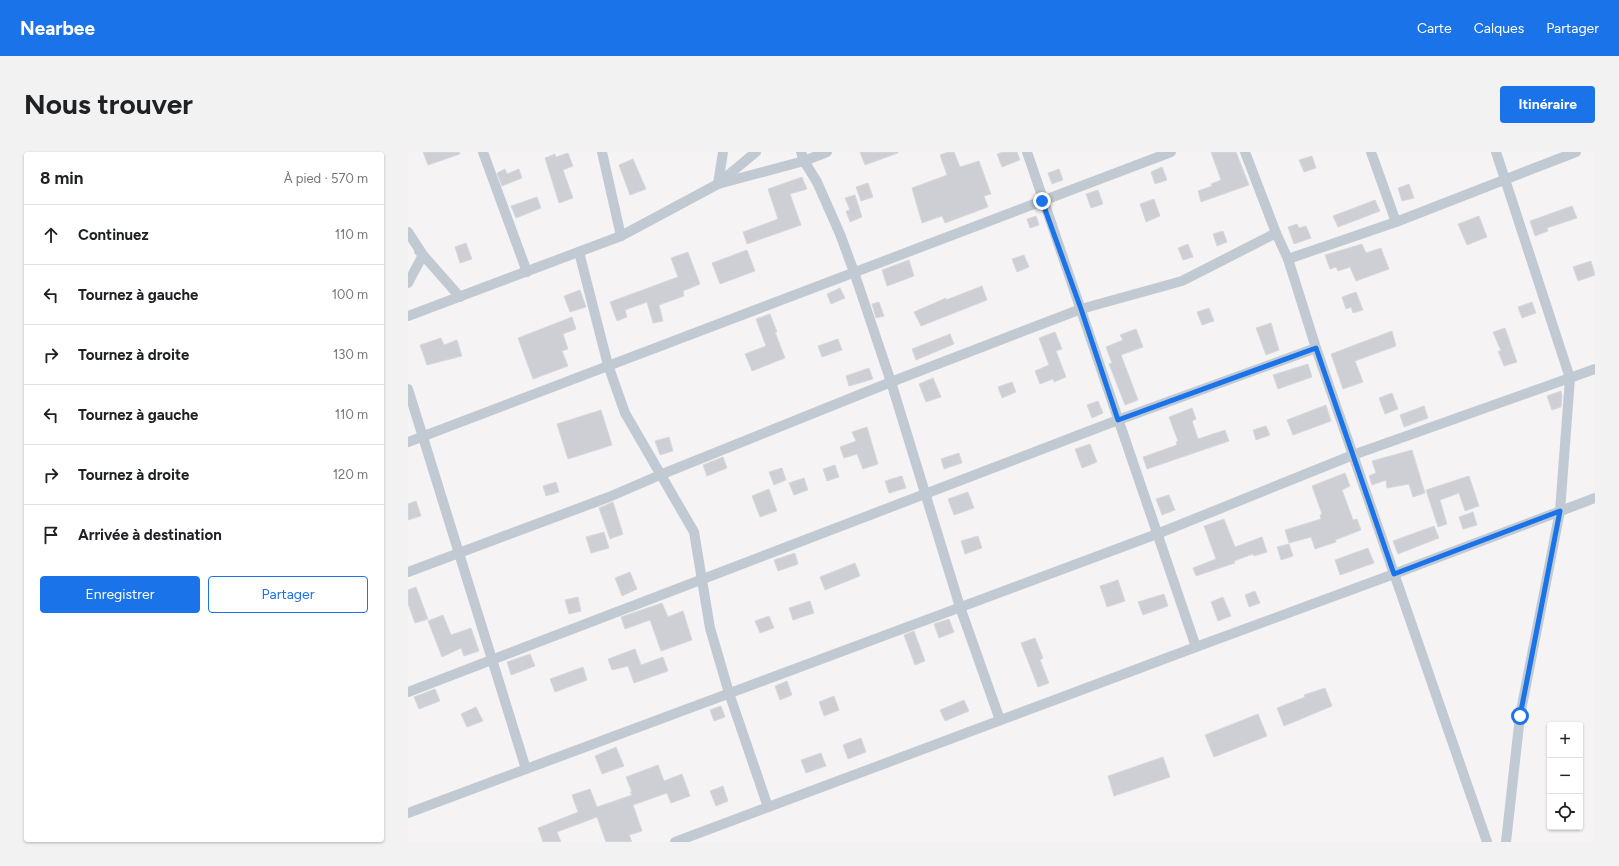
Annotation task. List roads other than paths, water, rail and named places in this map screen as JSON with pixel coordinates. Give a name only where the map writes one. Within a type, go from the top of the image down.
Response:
[{"type":"street","points":[[483,152],[527,272]]},
{"type":"street","points":[[602,152],[621,236]]},
{"type":"street","points":[[718,184],[723,152]]},
{"type":"street","points":[[718,184],[756,152]]},
{"type":"street","points":[[408,316],[621,236],[718,184],[802,157],[828,152]]},
{"type":"street","points":[[1026,152],[1196,647]]},
{"type":"street","points":[[408,442],[1171,152]]},
{"type":"street","points":[[1245,152],[1276,233],[1288,259],[1316,348],[1487,842]]},
{"type":"street","points":[[1371,152],[1396,222]]},
{"type":"street","points":[[1496,152],[1570,378],[1560,511],[1520,716],[1506,842]]},
{"type":"street","points":[[1288,259],[1396,222],[1576,152]]},
{"type":"street","points":[[802,157],[817,182],[840,234],[854,272],[891,382],[960,607],[1000,720]]},
{"type":"street","points":[[408,232],[423,255]]},
{"type":"street","points":[[408,572],[609,497],[891,382],[1081,309],[1182,281],[1276,233]]},
{"type":"street","points":[[408,241],[423,255],[460,297]]},
{"type":"street","points":[[579,252],[608,366],[624,413],[694,532],[710,628],[729,693],[768,807]]},
{"type":"street","points":[[408,283],[423,255]]},
{"type":"street","points":[[408,692],[1118,420],[1316,348]]},
{"type":"street","points":[[408,813],[1157,534],[1353,455],[1595,369]]},
{"type":"street","points":[[408,389],[424,436],[526,769]]},
{"type":"street","points":[[675,842],[1595,498]]}]
